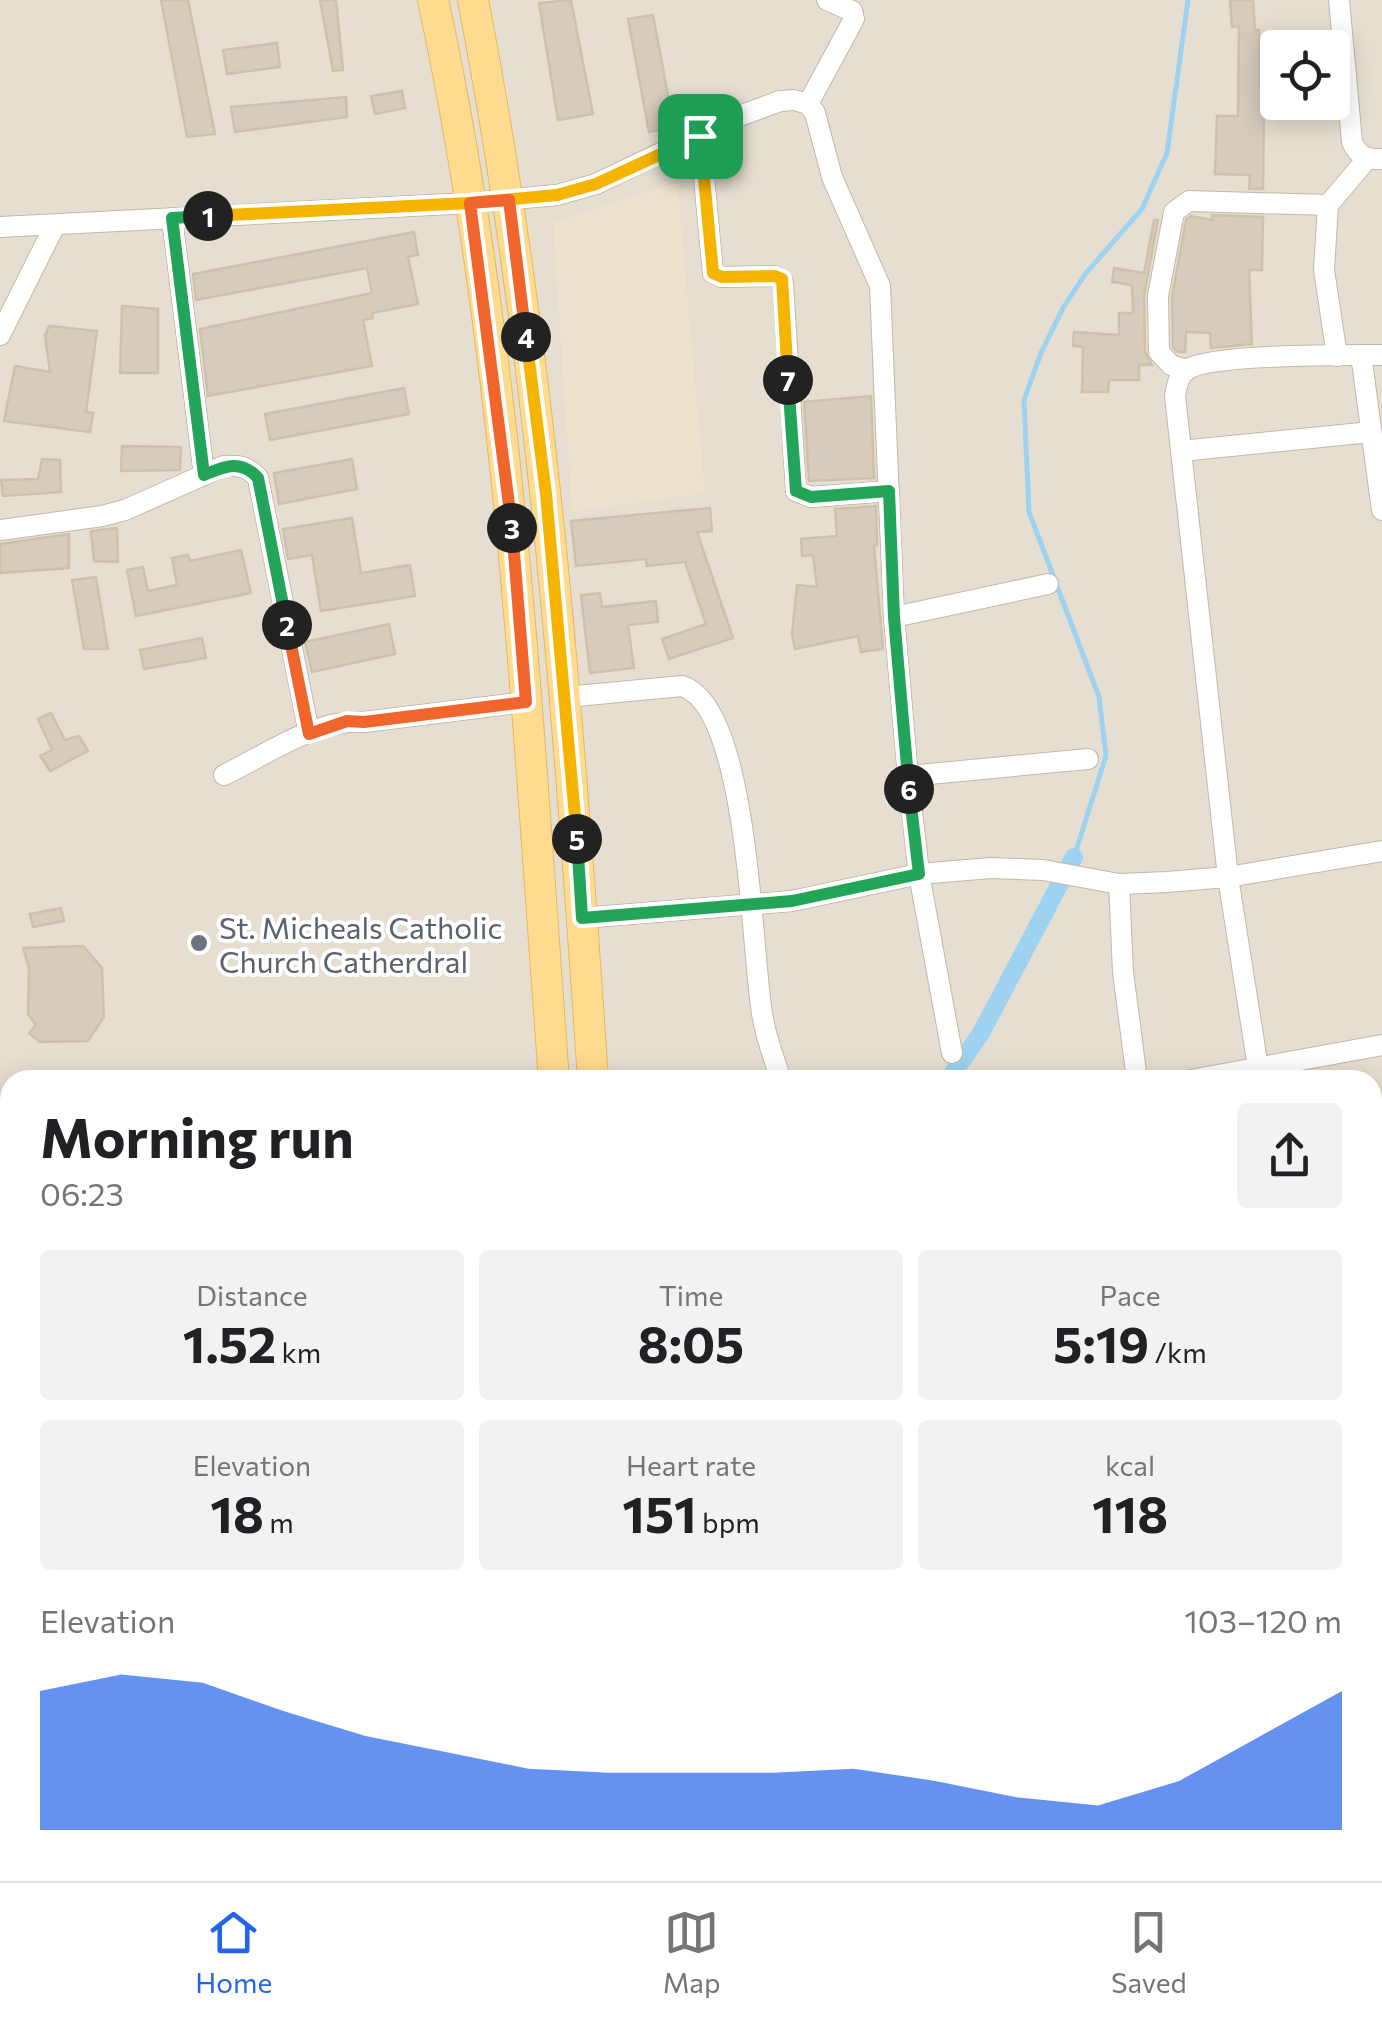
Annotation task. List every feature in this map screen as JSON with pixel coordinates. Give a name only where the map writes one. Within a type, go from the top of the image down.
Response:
[{"type":"main road","points":[[433,0],[470,203],[509,485],[553,1070]]},
{"type":"main road","points":[[473,0],[509,200],[546,494],[566,697],[591,1070]]},
{"type":"street","points":[[808,104],[854,20],[852,11],[826,0]]},
{"type":"street","points":[[1337,356],[1324,270],[1328,205],[1375,159],[1356,151],[1352,142],[1339,0]]},
{"type":"street","points":[[0,227],[557,195],[596,184],[734,118],[780,102],[808,104],[815,113],[832,176],[880,286],[894,617],[908,776],[919,874],[952,1053]]},
{"type":"street","points":[[700,136],[713,273],[722,277],[782,279],[796,491],[811,497],[889,491]]},
{"type":"street","points":[[1186,370],[1171,365],[1159,352],[1158,296],[1174,212],[1189,202],[1214,200],[1328,205]]},
{"type":"street","points":[[172,218],[204,475]]},
{"type":"street","points":[[0,335],[55,225]]},
{"type":"street","points":[[1258,1070],[1228,877],[1175,396],[1178,380],[1186,370],[1218,360],[1371,355],[1371,432],[1382,510]]},
{"type":"street","points":[[1181,451],[1371,432]]},
{"type":"street","points":[[0,530],[102,516],[125,510],[204,475],[238,465],[250,470],[258,478],[309,734]]},
{"type":"street","points":[[894,617],[1048,584]]},
{"type":"street","points":[[566,697],[682,686],[695,690],[720,736],[734,776],[761,1012],[778,1070]]},
{"type":"street","points":[[224,775],[309,734],[347,721],[526,702]]},
{"type":"street","points":[[908,776],[1088,758]]},
{"type":"street","points":[[582,918],[792,901],[919,874],[1004,868],[1043,870],[1120,884],[1228,877],[1382,851]]},
{"type":"street","points":[[1120,884],[1123,972],[1136,1070]]},
{"type":"street","points":[[1276,1070],[1382,1045]]},
{"type":"shaded area","points":[[0,0],[1382,0],[1382,1070],[0,1070]]},
{"type":"shaded area","points":[[677,182],[705,493],[572,512],[553,223]]},
{"type":"building","points":[[161,0],[188,0],[215,134],[187,137]]},
{"type":"building","points":[[320,0],[336,0],[343,70],[333,71]]},
{"type":"building","points":[[571,0],[593,114],[558,120],[539,3]]},
{"type":"building","points":[[1230,0],[1253,0],[1255,30],[1259,30],[1260,120],[1264,120],[1263,189],[1249,189],[1250,175],[1215,174],[1217,116],[1238,116],[1239,26],[1232,27]]},
{"type":"building","points":[[653,15],[674,127],[649,132],[628,19]]},
{"type":"building","points":[[277,43],[280,67],[227,74],[223,50]]},
{"type":"building","points":[[402,91],[405,108],[375,114],[371,96]]},
{"type":"building","points":[[346,97],[347,117],[235,132],[231,107]]},
{"type":"building","points":[[1212,215],[1263,217],[1262,270],[1249,270],[1252,344],[1211,348],[1210,333],[1186,332],[1185,352],[1178,352],[1173,347],[1172,297],[1186,220],[1191,216],[1212,220]]},
{"type":"building","points":[[1154,220],[1158,220],[1144,296],[1145,352],[1152,365],[1139,365],[1139,380],[1109,380],[1108,392],[1082,392],[1083,347],[1073,346],[1074,332],[1119,335],[1119,313],[1133,313],[1132,285],[1112,282],[1114,268],[1144,273]]},
{"type":"building","points":[[414,232],[418,255],[408,257],[418,304],[372,313],[373,318],[363,320],[372,366],[208,396],[200,329],[372,293],[367,268],[196,300],[193,274]]},
{"type":"building","points":[[122,306],[158,309],[158,373],[120,373]]},
{"type":"building","points":[[49,326],[97,331],[86,412],[93,413],[90,432],[4,421],[15,366],[50,372],[45,336]]},
{"type":"building","points":[[404,388],[409,414],[270,440],[265,414]]},
{"type":"building","points":[[871,396],[874,478],[809,481],[804,402]]},
{"type":"building","points":[[122,446],[181,447],[180,470],[121,471]]},
{"type":"building","points":[[42,459],[60,460],[61,492],[3,496],[1,480],[38,479]]},
{"type":"building","points":[[352,459],[357,489],[279,504],[274,473]]},
{"type":"building","points":[[876,506],[874,546],[883,649],[861,652],[858,636],[795,649],[792,634],[797,585],[817,587],[813,555],[802,556],[801,539],[837,536],[835,509]]},
{"type":"building","points":[[710,508],[712,531],[697,532],[733,638],[669,659],[662,639],[706,624],[685,562],[647,566],[646,559],[576,566],[571,521]]},
{"type":"building","points":[[352,518],[361,573],[410,565],[415,596],[321,611],[312,555],[288,559],[283,529]]},
{"type":"building","points":[[117,528],[118,562],[94,561],[91,531]]},
{"type":"building","points":[[69,534],[69,568],[0,573],[0,544]]},
{"type":"building","points":[[241,550],[251,593],[136,616],[127,570],[143,567],[148,591],[177,585],[172,558],[188,555],[190,561]]},
{"type":"building","points":[[96,577],[108,649],[84,649],[72,580]]},
{"type":"building","points":[[600,593],[602,607],[656,601],[658,622],[628,625],[634,668],[590,673],[581,595]]},
{"type":"building","points":[[389,624],[395,654],[312,672],[305,642]]},
{"type":"building","points":[[202,638],[206,658],[144,669],[140,650]]},
{"type":"building","points":[[51,713],[65,740],[79,736],[88,751],[50,771],[40,756],[52,750],[38,719]]},
{"type":"building","points":[[61,908],[64,921],[33,927],[30,914]]},
{"type":"building","points":[[83,946],[102,968],[104,1017],[88,1041],[40,1042],[29,1033],[36,1025],[28,1014],[29,968],[23,948]]},
{"type":"waterway","points":[[1074,857],[1106,756],[1099,697],[1029,512],[1024,400],[1063,308],[1086,273],[1142,209],[1167,153],[1188,0]]},
{"type":"waterway","points":[[955,1070],[981,1033],[1074,857]]},
{"type":"place","name":"St. Micheals Catholic Church Catherdral","points":[[199,943]]},
{"type":"route","points":[[700,136],[713,273],[722,277],[782,279],[796,491],[811,497],[889,491],[894,617],[919,874],[792,901],[582,918],[546,494],[509,200],[470,203],[509,485],[526,702],[347,721],[309,734],[258,478],[238,465],[204,475],[172,218],[557,195],[596,184],[700,136]]}]
